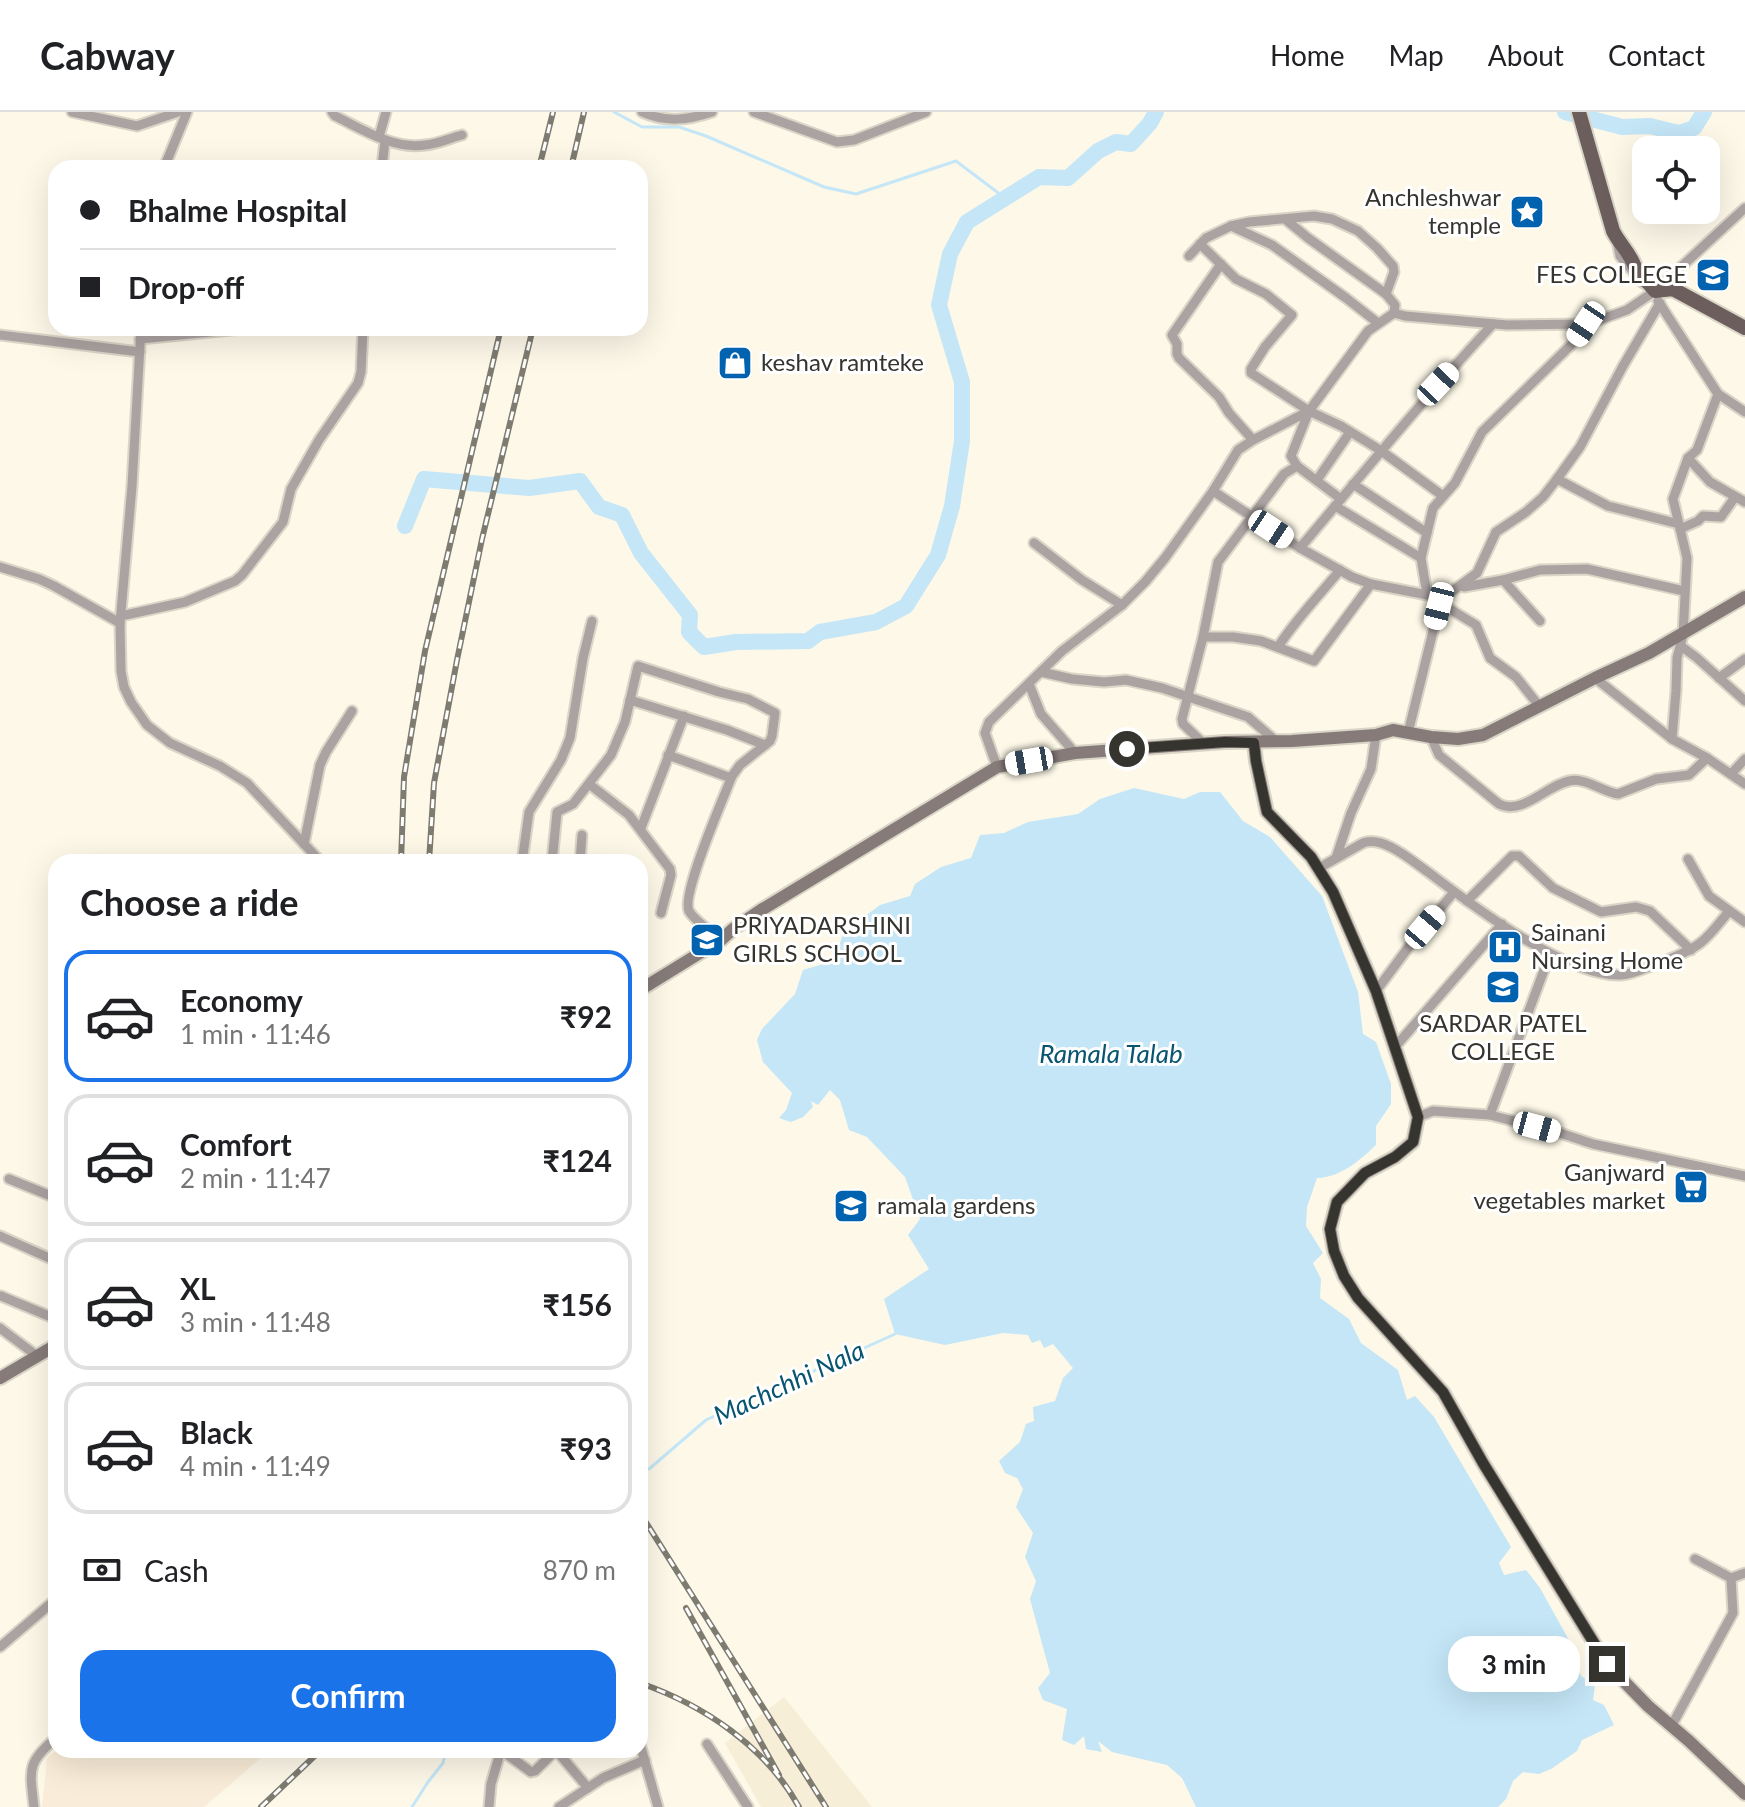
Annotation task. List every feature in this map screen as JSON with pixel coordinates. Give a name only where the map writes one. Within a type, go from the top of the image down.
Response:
[{"type":"main road","points":[[1579,112],[1617,240],[1630,252],[1639,272],[1656,296],[1673,289],[1745,328]]},
{"type":"street","points":[[72,112],[137,126],[150,116],[178,112]]},
{"type":"street","points":[[167,160],[187,112]]},
{"type":"street","points":[[332,112],[382,138],[411,146],[462,135]]},
{"type":"street","points":[[382,160],[386,112]]},
{"type":"street","points":[[642,112],[658,119],[712,112]]},
{"type":"street","points":[[754,112],[773,115],[829,140],[846,142],[926,112]]},
{"type":"street","points":[[1421,558],[1338,503],[1317,480],[1297,466],[1291,456],[1309,411],[1368,331],[1394,313],[1507,325],[1586,324],[1656,296],[1745,208]]},
{"type":"street","points":[[1189,256],[1211,235],[1231,226],[1322,216],[1349,226],[1368,239],[1393,266],[1394,272],[1386,294]]},
{"type":"street","points":[[1285,219],[1386,294],[1395,305],[1394,313]]},
{"type":"street","points":[[1231,226],[1272,245],[1378,323]]},
{"type":"street","points":[[1617,240],[1620,256],[1656,296],[1718,394],[1745,412]]},
{"type":"street","points":[[1200,244],[1240,282],[1259,290],[1291,314],[1250,371],[1309,411],[1380,450],[1443,496]]},
{"type":"street","points":[[1221,264],[1172,335],[1179,358],[1219,397],[1253,440]]},
{"type":"street","points":[[1408,733],[1443,601],[1477,573],[1496,532],[1526,512],[1557,479],[1586,437],[1656,296]]},
{"type":"street","points":[[1300,548],[1380,450],[1493,324]]},
{"type":"street","points":[[1427,594],[1421,558],[1433,508],[1456,481],[1482,432],[1571,345],[1586,324]]},
{"type":"street","points":[[0,335],[140,352]]},
{"type":"street","points":[[140,336],[132,486],[120,619],[124,687],[139,716],[159,737],[234,774],[313,854]]},
{"type":"street","points":[[140,339],[170,336]]},
{"type":"street","points":[[0,567],[54,586],[120,619],[185,602],[235,581],[283,522],[291,489],[319,440],[358,383],[363,336]]},
{"type":"street","points":[[1672,739],[1687,558],[1673,499],[1688,458],[1697,450],[1718,394]]},
{"type":"street","points":[[997,767],[985,733],[992,718],[1062,651],[1122,605],[1145,582],[1213,491],[1238,450],[1309,411]]},
{"type":"street","points":[[1317,480],[1350,432]]},
{"type":"street","points":[[1557,479],[1608,506],[1679,526],[1698,521],[1703,516],[1721,517],[1740,500],[1710,482],[1688,458]]},
{"type":"street","points":[[1204,744],[1182,721],[1218,562],[1284,474],[1297,466]]},
{"type":"street","points":[[1353,484],[1427,533]]},
{"type":"street","points":[[1213,491],[1300,548],[1340,570],[1371,584],[1427,594],[1443,601],[1476,625],[1490,658],[1516,677],[1540,707]]},
{"type":"street","points":[[1034,543],[1082,580],[1122,605]]},
{"type":"street","points":[[1443,601],[1463,587],[1540,570],[1587,569],[1684,591]]},
{"type":"street","points":[[1278,647],[1295,622],[1340,570]]},
{"type":"street","points":[[1503,580],[1540,621]]},
{"type":"street","points":[[1203,637],[1248,638],[1314,661],[1371,584]]},
{"type":"street","points":[[648,985],[721,940],[761,910],[997,767],[1075,753],[1376,735],[1393,730],[1458,739],[1483,735],[1595,678],[1682,640],[1745,597]]},
{"type":"street","points":[[523,854],[529,812],[561,760],[571,734],[592,621]]},
{"type":"street","points":[[1682,640],[1697,658],[1745,701]]},
{"type":"street","points":[[1719,678],[1745,659]]},
{"type":"street","points":[[553,854],[557,812],[573,804],[613,753],[625,722],[637,667],[748,699],[775,713],[772,739],[740,765],[731,778],[700,857],[688,902],[691,913],[721,940]]},
{"type":"street","points":[[1041,672],[1077,680],[1126,680],[1162,688],[1248,717],[1277,742]]},
{"type":"street","points":[[1595,678],[1672,739],[1745,784]]},
{"type":"street","points":[[1029,684],[1041,714],[1075,753]]},
{"type":"street","points":[[630,700],[765,745]]},
{"type":"street","points":[[304,844],[320,765],[352,711]]},
{"type":"street","points":[[641,828],[684,716]]},
{"type":"street","points":[[1336,858],[1351,813],[1371,769],[1376,735]]},
{"type":"street","points":[[1431,737],[1439,755],[1506,808],[1519,806],[1569,780],[1618,794],[1656,779],[1689,775],[1707,758]]},
{"type":"street","points":[[1254,743],[1267,812],[1319,868],[1333,892],[1376,991],[1418,1117],[1413,1142],[1395,1157],[1365,1173],[1337,1202],[1330,1229],[1334,1251],[1344,1276],[1358,1298],[1443,1392],[1483,1463],[1607,1664],[1648,1706],[1745,1794]]},
{"type":"street","points":[[668,755],[731,778]]},
{"type":"street","points":[[1731,774],[1745,759]]},
{"type":"street","points":[[589,784],[629,815],[671,872],[661,913]]},
{"type":"street","points":[[581,854],[582,835]]},
{"type":"street","points":[[1319,868],[1363,843],[1375,842],[1400,853],[1550,954],[1575,966],[1617,975],[1634,972],[1691,950],[1707,938],[1729,911]]},
{"type":"street","points":[[1467,901],[1516,855],[1553,888],[1601,912],[1636,907],[1650,911],[1691,950]]},
{"type":"street","points":[[1688,859],[1707,892],[1745,922]]},
{"type":"street","points":[[1376,991],[1454,892]]},
{"type":"street","points":[[1395,1047],[1502,924]]},
{"type":"street","points":[[1490,1115],[1550,954]]},
{"type":"street","points":[[1418,1117],[1433,1111],[1490,1115],[1593,1144],[1745,1176]]},
{"type":"street","points":[[9,1179],[48,1195]]},
{"type":"street","points":[[0,1236],[48,1257]]},
{"type":"street","points":[[1,1296],[48,1316]]},
{"type":"street","points":[[0,1328],[37,1356]]},
{"type":"street","points":[[0,1378],[48,1350]]},
{"type":"street","points":[[1695,1559],[1731,1578],[1745,1573]]},
{"type":"street","points":[[1672,1725],[1733,1613],[1731,1578]]},
{"type":"street","points":[[0,1647],[48,1607]]},
{"type":"street","points":[[707,1744],[748,1807]]},
{"type":"street","points":[[34,1807],[30,1776],[38,1753],[48,1745]]},
{"type":"street","points":[[489,1807],[491,1784],[499,1758]]},
{"type":"street","points":[[512,1758],[531,1772],[548,1758]]},
{"type":"street","points":[[563,1758],[588,1788]]},
{"type":"street","points":[[559,1807],[603,1778],[645,1760],[658,1807]]},
{"type":"shaded area","points":[[784,1697],[872,1807],[761,1807],[725,1743]]},
{"type":"shaded area","points":[[47,1758],[261,1758],[204,1807],[42,1807]]},
{"type":"water","name":"Ramala Talab","points":[[1134,788],[1184,799],[1200,792],[1220,792],[1243,821],[1270,837],[1322,896],[1358,992],[1363,1034],[1376,1042],[1391,1084],[1391,1104],[1376,1126],[1376,1145],[1342,1171],[1317,1178],[1307,1207],[1306,1226],[1323,1253],[1313,1263],[1321,1279],[1320,1298],[1349,1319],[1361,1343],[1398,1370],[1407,1400],[1415,1396],[1434,1417],[1511,1547],[1499,1563],[1504,1575],[1526,1570],[1540,1588],[1570,1642],[1581,1676],[1595,1685],[1593,1700],[1604,1705],[1614,1725],[1582,1740],[1577,1751],[1551,1769],[1539,1774],[1523,1772],[1513,1781],[1506,1799],[1498,1807],[1196,1807],[1182,1778],[1167,1765],[1112,1752],[1098,1741],[1102,1752],[1086,1749],[1084,1736],[1074,1745],[1062,1740],[1067,1709],[1043,1700],[1038,1688],[1050,1673],[1030,1599],[1036,1581],[1025,1557],[1033,1533],[1016,1507],[1023,1489],[1017,1478],[1005,1473],[999,1461],[1020,1442],[1026,1424],[1034,1421],[1033,1407],[1055,1401],[1063,1378],[1073,1368],[1053,1344],[1044,1348],[1040,1340],[1032,1343],[1028,1335],[1003,1333],[945,1345],[895,1334],[884,1299],[929,1269],[908,1235],[920,1219],[905,1177],[867,1137],[849,1130],[840,1100],[830,1090],[818,1105],[811,1101],[813,1107],[803,1117],[791,1122],[779,1118],[786,1110],[792,1093],[763,1062],[757,1040],[762,1029],[795,994],[803,970],[833,961],[844,932],[880,905],[910,896],[915,884],[941,867],[971,858],[980,835],[1004,833],[1028,822],[1078,814],[1100,799]]},
{"type":"waterway","points":[[614,112],[642,127],[679,127],[706,136],[824,187],[856,194],[956,161],[1005,198]]},
{"type":"waterway","points":[[405,526],[424,479],[529,488],[580,481],[599,507],[622,515],[641,553],[690,615],[689,632],[704,647],[736,642],[808,641],[820,632],[876,622],[906,606],[938,555],[952,506],[962,441],[962,382],[939,305],[950,254],[967,222],[1039,177],[1068,178],[1098,151],[1116,142],[1131,144],[1156,112]]},
{"type":"waterway","points":[[1565,112],[1622,127],[1650,126],[1679,133],[1694,128],[1704,112]]},
{"type":"waterway","name":"Machchhi Nala","points":[[649,1469],[706,1420],[895,1334]]},
{"type":"waterway","name":"Machchhi Nala","points":[[412,1807],[444,1758]]},
{"type":"railway","points":[[541,160],[553,112]]},
{"type":"railway","points":[[573,160],[584,112]]},
{"type":"railway","points":[[401,854],[404,777],[425,651],[499,336]]},
{"type":"railway","points":[[430,854],[434,783],[457,660],[482,539],[531,336]]},
{"type":"railway","points":[[648,1526],[826,1807]]},
{"type":"railway","points":[[686,1608],[779,1775]]},
{"type":"railway","points":[[648,1686],[710,1716],[751,1747],[769,1765],[799,1807]]},
{"type":"railway","points":[[261,1807],[313,1758]]},
{"type":"place","name":"Anchleshwar temple","points":[[1527,212]]},
{"type":"place","name":"FES COLLEGE","points":[[1713,275]]},
{"type":"place","name":"keshav ramteke","points":[[735,363]]},
{"type":"place","name":"PRIYADARSHINI GIRLS SCHOOL","points":[[707,940]]},
{"type":"place","name":"Sainani Nursing Home","points":[[1505,947]]},
{"type":"place","name":"SARDAR PATEL COLLEGE","points":[[1503,987]]},
{"type":"place","name":"Ganjward vegetables market","points":[[1691,1187]]},
{"type":"place","name":"ramala gardens","points":[[851,1206]]},
{"type":"route","points":[[1127,749],[1254,743],[1267,812],[1311,857],[1333,892],[1376,991],[1418,1117],[1413,1142],[1395,1157],[1365,1173],[1337,1202],[1330,1229],[1334,1251],[1344,1276],[1358,1298],[1443,1392],[1483,1463],[1607,1664]]}]
